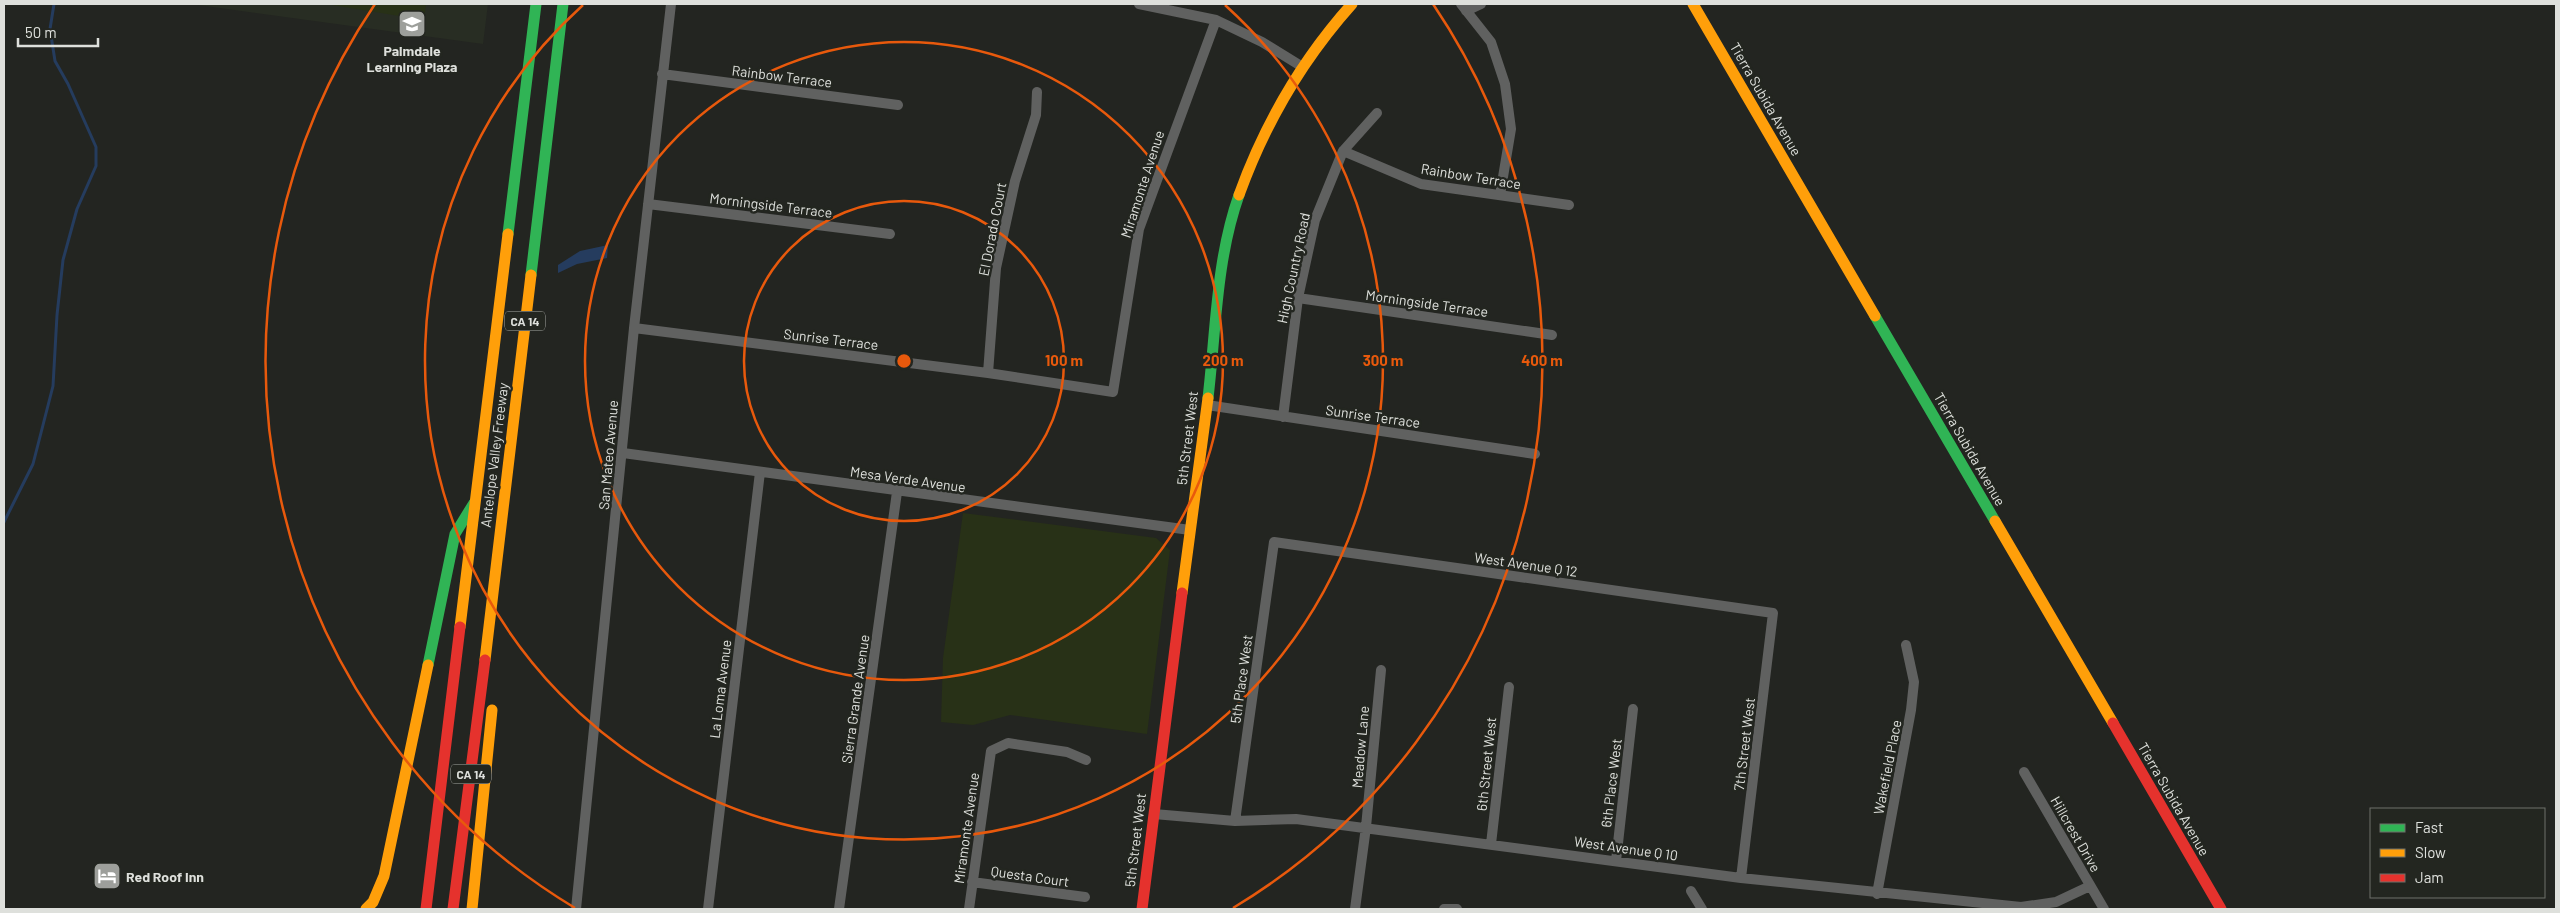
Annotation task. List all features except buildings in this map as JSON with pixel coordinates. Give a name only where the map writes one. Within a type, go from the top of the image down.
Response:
[{"type":"main road","name":"Antelope Valley Freeway","points":[[426,909],[536,4]]},
{"type":"main road","name":"Antelope Valley Freeway","points":[[453,909],[488,639],[563,4]]},
{"type":"main road","name":"5th Street West","points":[[1142,909],[1207,405],[1220,288],[1237,200],[1272,115],[1301,66],[1324,35],[1352,4]]},
{"type":"main road","name":"Tierra Subida Avenue","points":[[1693,4],[2221,909]]},
{"type":"main road","points":[[366,909],[373,902],[386,866],[455,534],[477,498]]},
{"type":"main road","points":[[488,639],[495,681]]},
{"type":"main road","points":[[472,909],[493,701]]},
{"type":"street","name":"San Mateo Avenue","points":[[576,909],[634,328],[671,4]]},
{"type":"street","points":[[1140,4],[1188,12],[1216,20],[1262,42],[1301,66]]},
{"type":"street","points":[[1481,4],[1464,8],[1491,42],[1505,84],[1511,129],[1500,195]]},
{"type":"street","name":"Miramonte Avenue","points":[[1113,392],[1139,230],[1187,92],[1216,20]]},
{"type":"street","name":"Rainbow Terrace","points":[[662,74],[898,105]]},
{"type":"street","name":"El Dorado Court","points":[[988,373],[996,268],[1015,181],[1036,115],[1037,92]]},
{"type":"street","name":"High Country Road","points":[[1282,417],[1298,298],[1315,220],[1343,151],[1377,113]]},
{"type":"street","name":"Rainbow Terrace","points":[[1343,151],[1421,184],[1569,205]]},
{"type":"street","name":"Morningside Terrace","points":[[648,204],[890,234]]},
{"type":"street","name":"Morningside Terrace","points":[[1298,298],[1552,335]]},
{"type":"street","name":"Sunrise Terrace","points":[[634,328],[988,373],[1113,392]]},
{"type":"street","name":"Sunrise Terrace","points":[[1207,405],[1535,454]]},
{"type":"street","name":"Mesa Verde Avenue","points":[[623,453],[897,492],[1190,530]]},
{"type":"street","name":"La Loma Avenue","points":[[708,909],[760,472]]},
{"type":"street","name":"Sierra Grande Avenue","points":[[839,909],[897,492]]},
{"type":"street","name":"West Avenue Q 12","points":[[1274,542],[1773,613]]},
{"type":"street","name":"5th Place West","points":[[1235,821],[1274,542]]},
{"type":"street","name":"7th Street West","points":[[1741,878],[1773,613]]},
{"type":"street","name":"Wakefield Place","points":[[1877,894],[1911,710],[1914,682],[1906,645]]},
{"type":"street","name":"Meadow Lane","points":[[1355,909],[1366,827],[1381,670]]},
{"type":"street","name":"6th Street West","points":[[1491,844],[1509,687]]},
{"type":"street","name":"6th Place West","points":[[1616,861],[1633,709]]},
{"type":"street","name":"Miramonte Avenue","points":[[969,909],[991,751],[1008,743],[1066,752],[1086,760]]},
{"type":"street","name":"Hillcrest Drive","points":[[2024,772],[2104,909]]},
{"type":"street","name":"West Avenue Q 10","points":[[1154,814],[1235,821],[1296,819],[1741,878],[1974,906],[2021,908],[2056,902],[2090,886]]},
{"type":"street","name":"Questa Court","points":[[972,882],[1085,897]]},
{"type":"street","points":[[1691,891],[1702,909]]},
{"type":"street","points":[[1444,909],[1456,909]]},
{"type":"shaded area","name":"Palmdale Learning Plaza","points":[[191,4],[488,4],[483,44]]},
{"type":"green space","points":[[326,4],[426,4],[424,20]]},
{"type":"green space","points":[[963,513],[1156,538],[1170,550],[1147,734],[1010,715],[973,725],[941,722],[943,658]]},
{"type":"water","points":[[608,245],[607,258],[577,264],[558,273],[558,265],[580,251]]},
{"type":"waterway","points":[[4,522],[33,464],[53,386],[57,315],[63,260],[77,209],[96,166],[96,147],[68,84],[55,61],[50,29],[54,4]]},
{"type":"traffic: fast","points":[[508,234],[536,4]]},
{"type":"traffic: fast","points":[[531,275],[563,4]]},
{"type":"traffic: fast","points":[[1208,398],[1221,270],[1231,220],[1239,195]]},
{"type":"traffic: fast","points":[[1875,316],[1995,521]]},
{"type":"traffic: fast","points":[[428,665],[455,534],[474,503]]},
{"type":"traffic: slow","points":[[1239,195],[1260,143],[1286,94],[1316,48],[1352,4]]},
{"type":"traffic: slow","points":[[1693,4],[1875,316]]},
{"type":"traffic: slow","points":[[460,627],[508,234]]},
{"type":"traffic: slow","points":[[485,660],[531,275]]},
{"type":"traffic: slow","points":[[1182,593],[1208,398]]},
{"type":"traffic: slow","points":[[1995,521],[2113,723]]},
{"type":"traffic: slow","points":[[366,909],[373,902],[384,876],[428,665]]},
{"type":"traffic: slow","points":[[472,909],[492,710]]},
{"type":"traffic: jam","points":[[1142,909],[1182,593]]},
{"type":"traffic: jam","points":[[426,909],[460,627]]},
{"type":"traffic: jam","points":[[453,909],[485,660]]},
{"type":"traffic: jam","points":[[2113,723],[2221,909]]},
{"type":"place","name":"Palmdale Learning Plaza","points":[[412,24]]},
{"type":"place","name":"Red Roof Inn","points":[[107,876]]}]
